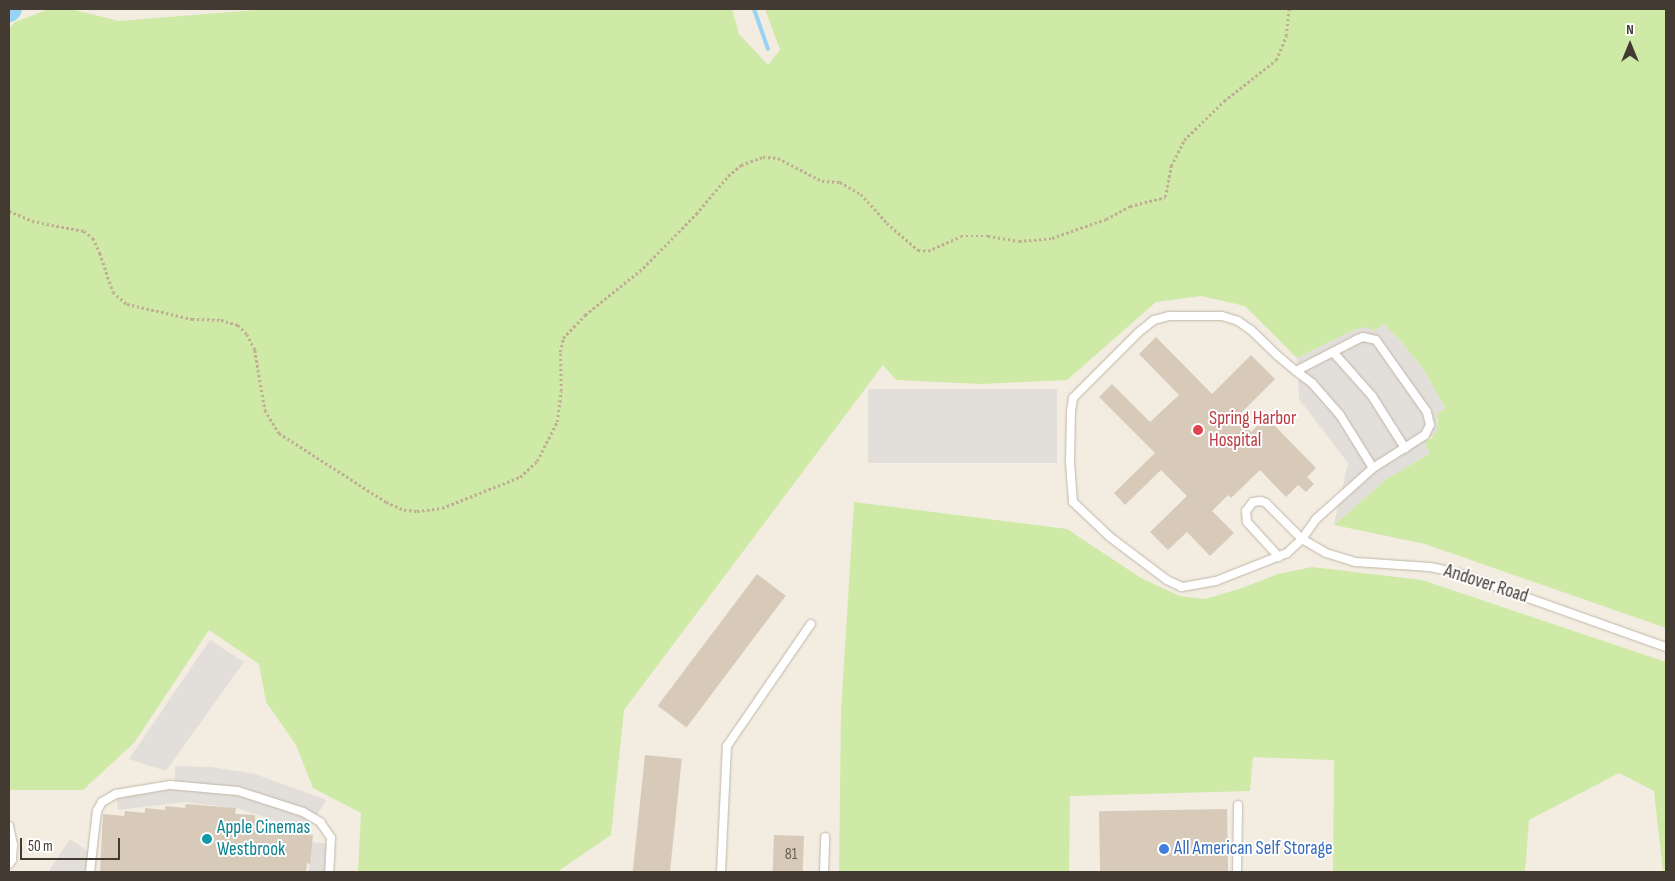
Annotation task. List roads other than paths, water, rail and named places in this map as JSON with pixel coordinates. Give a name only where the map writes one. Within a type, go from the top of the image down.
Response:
[{"type":"lane","points":[[1296,371],[1363,337],[1376,340],[1408,383],[1430,419],[1428,431],[1425,435],[1373,468],[1316,519],[1302,539],[1287,553],[1216,581],[1182,587],[1167,580],[1110,537],[1073,502],[1071,493],[1071,412],[1073,398],[1139,332],[1154,320],[1168,316],[1222,316],[1238,321],[1251,330],[1296,371],[1312,382],[1340,415],[1373,468]]},
{"type":"lane","points":[[1333,352],[1372,396],[1405,448]]},
{"type":"lane","name":"Andover Road","points":[[1279,557],[1247,522],[1246,511],[1253,502],[1261,501],[1266,503],[1302,539],[1326,553],[1356,562],[1430,567],[1458,573],[1666,647]]},
{"type":"lane","points":[[721,872],[727,746],[811,624]]},
{"type":"lane","points":[[90,872],[97,811],[102,802],[116,794],[170,785],[238,791],[303,812],[320,822],[331,838],[329,872]]},
{"type":"lane","points":[[1237,872],[1238,805]]},
{"type":"lane","points":[[9,826],[14,845],[12,860],[9,864]]},
{"type":"lane","points":[[824,872],[825,837]]},
{"type":"waterway","points":[[754,9],[768,49]]},
{"type":"place","name":"Spring Harbor Hospital","points":[[1198,430]]},
{"type":"place","name":"Apple Cinemas Westbrook","points":[[207,839]]},
{"type":"place","name":"All American Self Storage","points":[[1164,849]]}]
